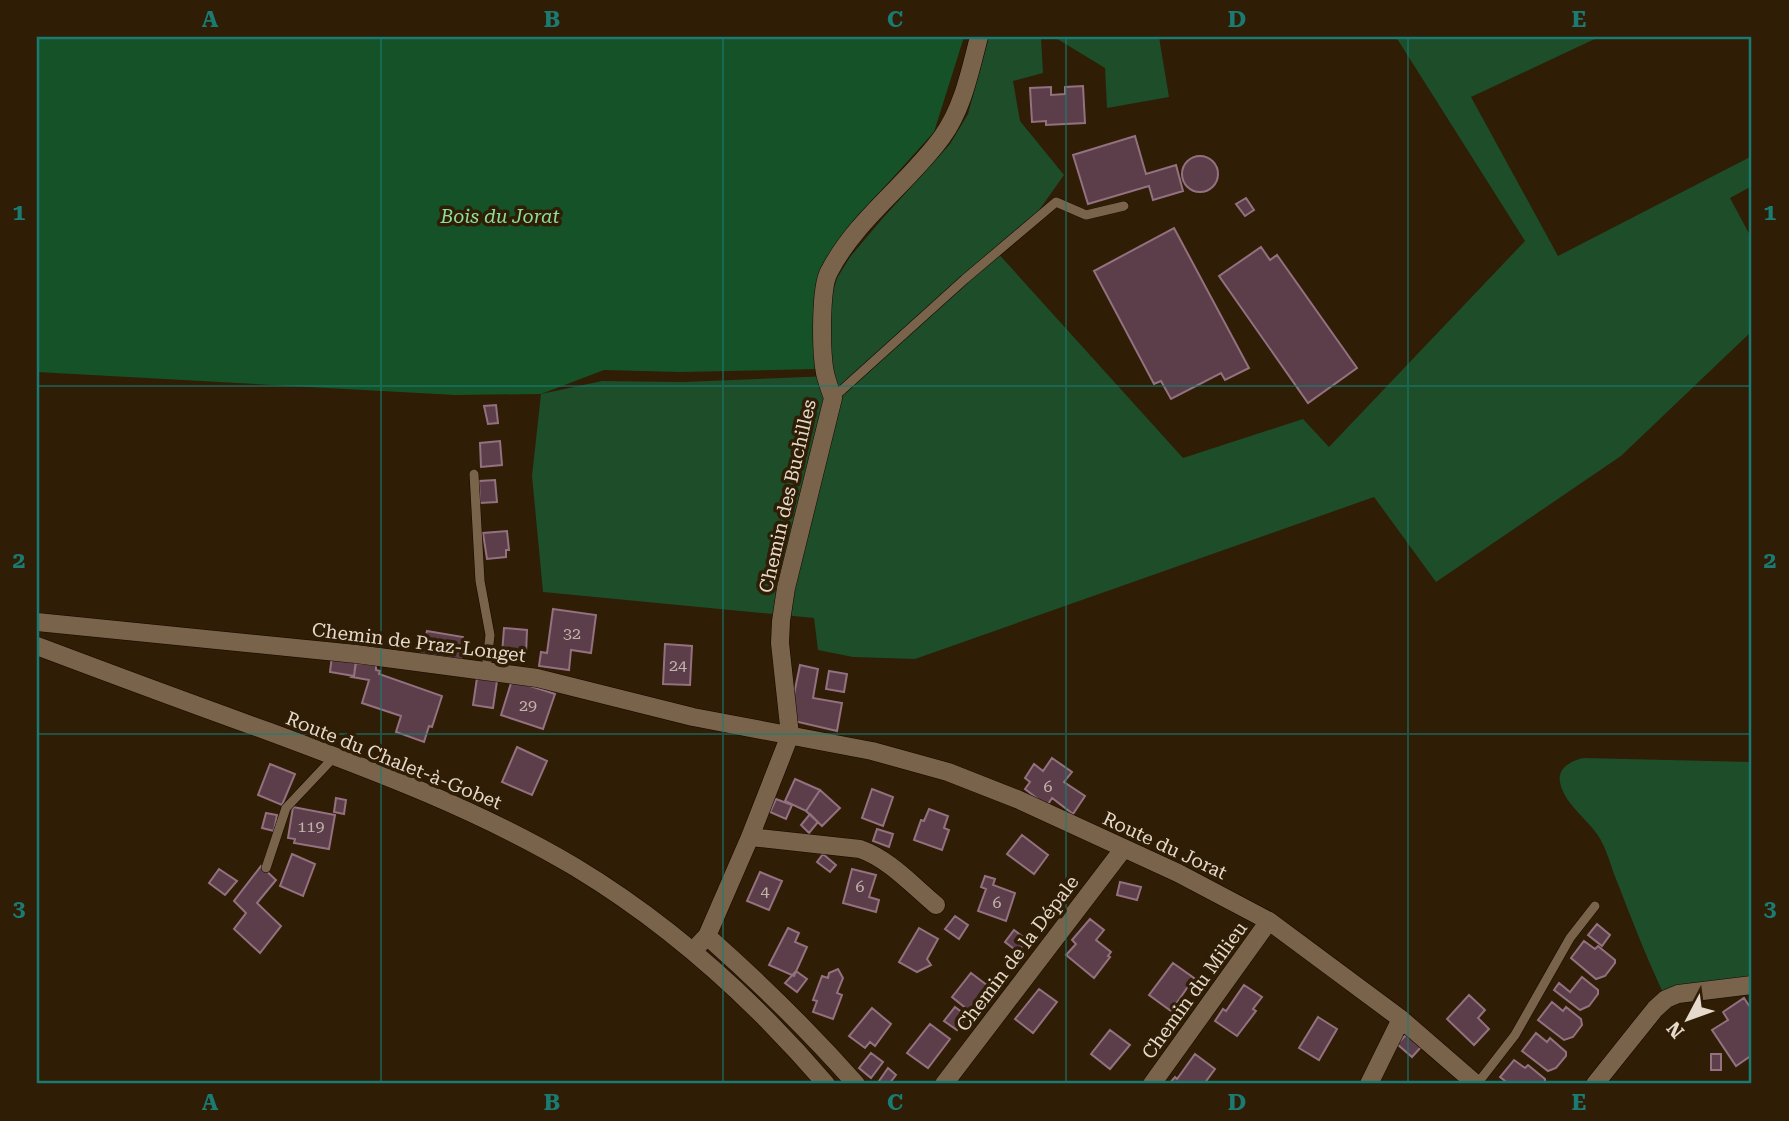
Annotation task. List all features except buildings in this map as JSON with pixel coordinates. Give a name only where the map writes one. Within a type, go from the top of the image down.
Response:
[{"type":"street","name":"Chemin des Buchilles","points":[[692,951],[707,936],[750,838],[790,735],[780,643],[781,621],[786,589],[833,398],[825,372],[822,332],[827,274],[874,212],[942,138],[958,110],[979,37]]},
{"type":"street","name":"Chemin de Praz-Longet","points":[[37,622],[343,652],[537,678],[692,717],[790,735]]},
{"type":"street","name":"Route du Chalet-à-Gobet","points":[[37,646],[335,756],[430,794],[516,835],[605,887],[692,951],[762,1014],[826,1084]]},
{"type":"street","name":"Route du Jorat","points":[[790,735],[872,751],[948,772],[1017,799],[1235,901],[1269,921],[1401,1019],[1477,1084]]},
{"type":"street","points":[[750,838],[860,849],[882,859],[936,905]]},
{"type":"street","name":"Chemin de la Dépale","points":[[944,1084],[1124,848]]},
{"type":"street","name":"Chemin du Milieu","points":[[1152,1084],[1269,921]]},
{"type":"street","points":[[707,936],[794,1016],[856,1084]]},
{"type":"street","points":[[1595,1084],[1666,999],[1678,994],[1752,985]]},
{"type":"street","points":[[1369,1084],[1401,1019]]},
{"type":"lane","points":[[833,398],[965,279],[1056,202],[1086,215],[1124,206]]},
{"type":"lane","points":[[474,474],[480,581],[490,635],[486,671]]},
{"type":"lane","points":[[266,868],[286,808],[335,756]]},
{"type":"lane","points":[[1477,1084],[1515,1035],[1570,938],[1595,906]]},
{"type":"green space","name":"Bois du Jorat","points":[[37,37],[964,37],[934,132],[869,204],[819,274],[817,369],[681,372],[604,370],[541,394],[455,395],[37,372]]},
{"type":"green space","points":[[989,37],[1041,37],[1043,73],[1013,81],[1020,121],[1064,175],[1037,213],[996,251],[1183,458],[1303,419],[1329,447],[1525,241],[1396,37],[1599,37],[1471,97],[1558,256],[1752,156],[1752,186],[1730,198],[1752,239],[1752,331],[1621,456],[1436,582],[1374,497],[915,659],[853,657],[818,650],[814,618],[543,592],[532,476],[541,394],[602,381],[683,382],[830,376],[829,330],[832,295],[837,278],[850,257],[882,219],[950,144],[968,114]]},
{"type":"green space","points":[[1054,37],[1159,37],[1169,97],[1107,108],[1105,68]]},
{"type":"green space","points":[[1584,758],[1752,762],[1752,985],[1666,999],[1604,845],[1562,789],[1560,777],[1563,769]]}]
